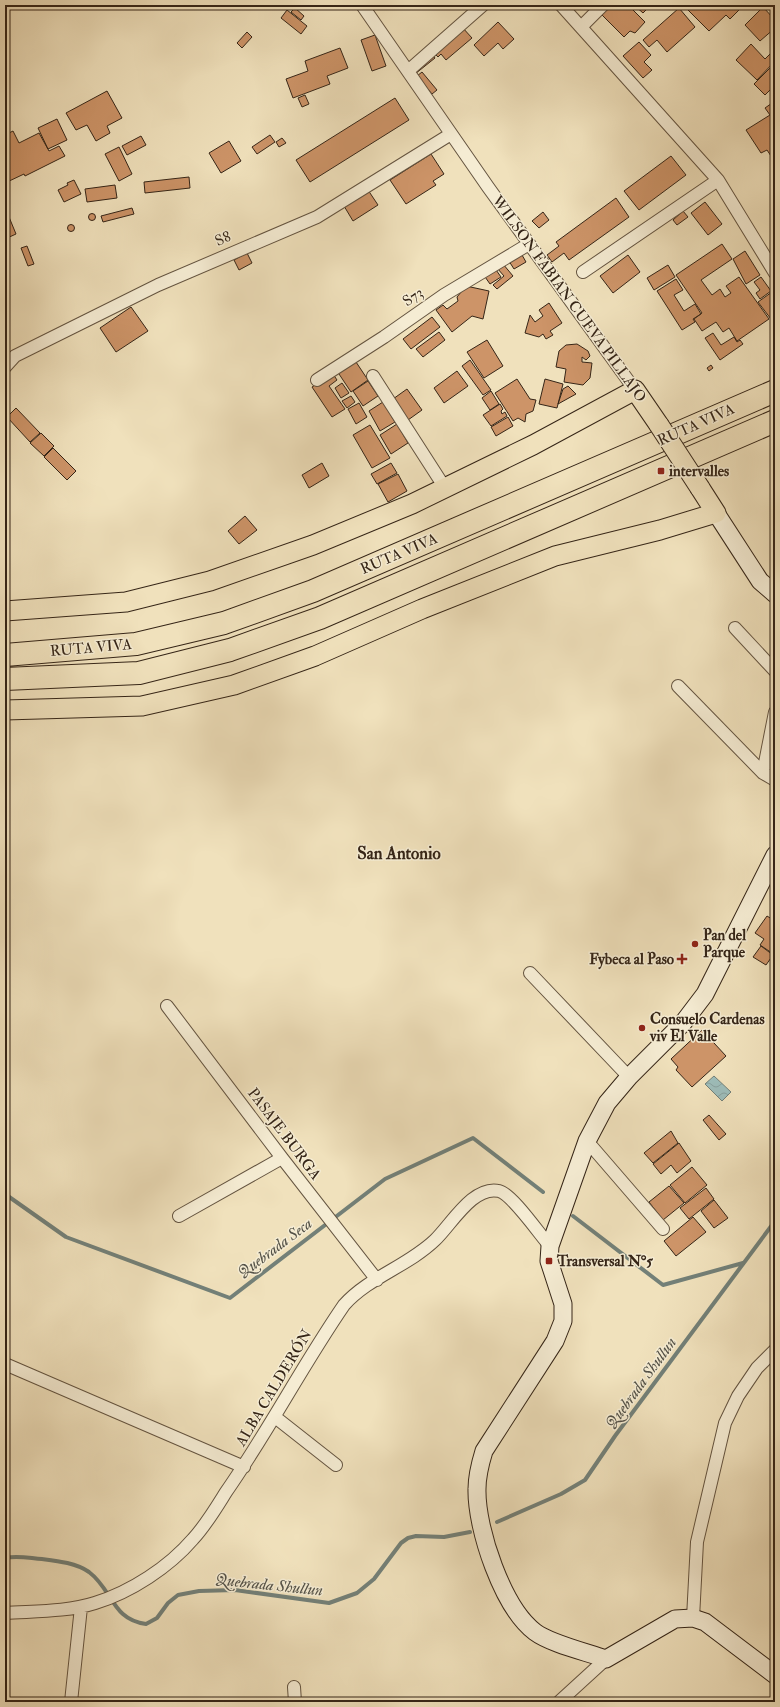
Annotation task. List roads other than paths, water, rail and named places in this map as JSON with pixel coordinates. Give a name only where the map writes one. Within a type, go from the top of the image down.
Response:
[{"type":"highway","name":"RUTA VIVA","points":[[5,655],[136,644],[224,623],[313,591],[775,391]]},
{"type":"highway","name":"RUTA VIVA","points":[[5,679],[139,673],[230,650],[320,618],[775,421]]},
{"type":"main road","name":"WILSON FABIAN CUEVA PILLAJO","points":[[635,390],[760,581],[775,594]]},
{"type":"main road","points":[[5,611],[126,602],[210,581],[313,545],[412,504],[533,445],[635,390]]},
{"type":"main road","points":[[5,710],[142,706],[234,685],[315,656],[422,609],[555,556],[660,530],[716,513]]},
{"type":"main road","points":[[775,856],[705,994],[683,1023],[629,1077],[607,1103],[587,1141],[550,1246],[549,1261],[563,1304],[563,1321],[555,1341],[484,1451],[478,1470],[477,1491],[480,1518],[486,1542],[509,1602],[522,1621],[537,1633],[606,1659],[676,1619],[693,1618],[705,1622],[775,1675]]},
{"type":"street","name":"WILSON FABIAN CUEVA PILLAJO","points":[[362,5],[451,134],[635,390]]},
{"type":"street","points":[[408,71],[483,5]]},
{"type":"street","points":[[561,5],[718,180],[775,272]]},
{"type":"street","points":[[581,27],[603,5]]},
{"type":"street","name":"S8","points":[[5,367],[15,356],[158,285],[317,218],[451,134]]},
{"type":"street","points":[[583,272],[718,180]]},
{"type":"street","name":"S73","points":[[317,380],[384,337],[444,295],[529,244]]},
{"type":"street","points":[[373,376],[445,488]]},
{"type":"street","points":[[735,628],[775,671]]},
{"type":"street","points":[[678,686],[763,773],[775,780]]},
{"type":"street","points":[[763,773],[775,712]]},
{"type":"street","points":[[530,973],[629,1077]]},
{"type":"street","name":"PASAJE BURGA","points":[[167,1006],[282,1158],[378,1280]]},
{"type":"street","points":[[587,1141],[663,1229]]},
{"type":"street","points":[[179,1216],[282,1158]]},
{"type":"street","name":"ALBA CALDERÓN","points":[[5,1613],[81,1607],[96,1603],[122,1591],[158,1570],[194,1539],[244,1467],[344,1305],[358,1292],[422,1252],[436,1240],[464,1207],[482,1192],[491,1190],[500,1191],[512,1198],[550,1246]]},
{"type":"street","points":[[693,1618],[697,1542],[725,1423],[738,1396],[753,1374],[775,1350]]},
{"type":"street","points":[[5,1364],[244,1467]]},
{"type":"street","points":[[275,1417],[336,1465]]},
{"type":"street","points":[[71,1702],[81,1607]]},
{"type":"street","points":[[559,1702],[606,1659]]},
{"type":"street","points":[[294,1686],[295,1702]]},
{"type":"water","points":[[714,1076],[731,1092],[722,1101],[705,1084]]},
{"type":"waterway","name":"Quebrada Seca","points":[[5,1194],[66,1237],[230,1298],[385,1179],[473,1138],[543,1192]]},
{"type":"waterway","name":"Quebrada Seca","points":[[573,1216],[663,1285],[743,1263]]},
{"type":"waterway","name":"Quebrada Shullun","points":[[497,1522],[561,1494],[585,1480],[615,1436],[775,1221]]},
{"type":"waterway","name":"Quebrada Shullun","points":[[5,1558],[19,1557],[54,1561],[73,1564],[84,1569],[97,1579],[119,1611],[126,1617],[146,1624],[157,1618],[168,1603],[178,1595],[199,1591],[235,1590],[329,1603],[357,1593],[374,1579],[401,1543],[408,1538],[416,1536],[444,1537],[470,1532]]},
{"type":"place","name":"intervalles","points":[[661,471]]},
{"type":"place","name":"Pan del Parque","points":[[695,944]]},
{"type":"place","name":"Fybeca al Paso","points":[[682,959]]},
{"type":"place","name":"Consuelo Cardenas viv El Valle","points":[[642,1028]]},
{"type":"place","name":"Transversal N°5","points":[[549,1261]]},
{"type":"district","name":"San Antonio","points":[[399,853]]}]
